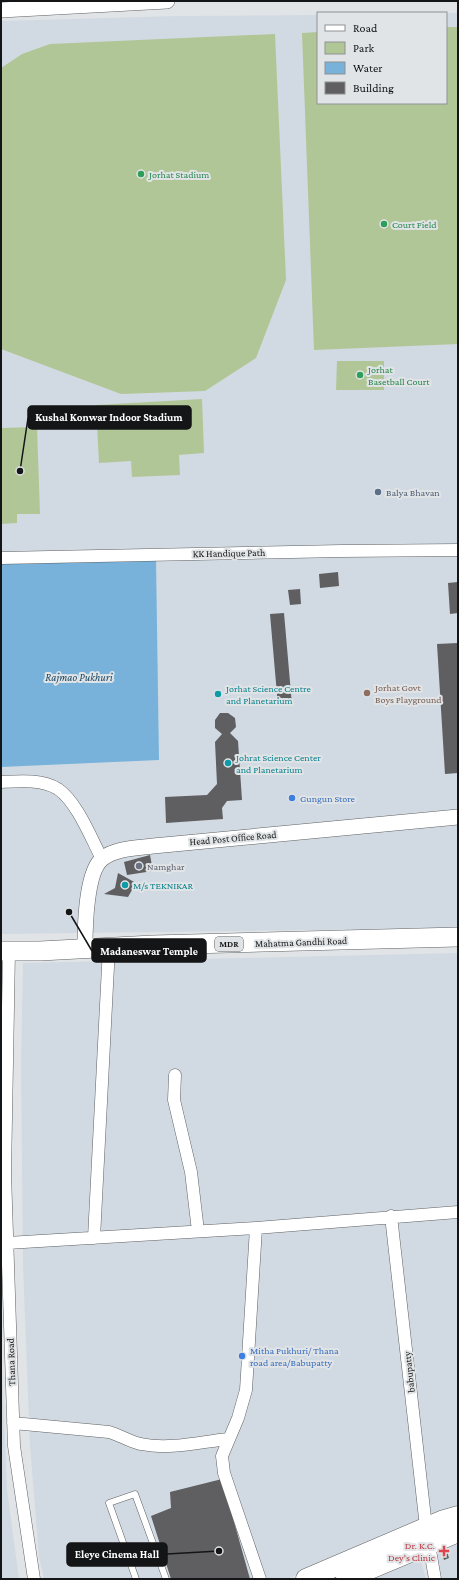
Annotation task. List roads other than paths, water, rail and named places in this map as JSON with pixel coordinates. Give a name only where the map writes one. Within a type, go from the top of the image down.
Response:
[{"type":"highway","points":[[346,1579],[427,1536],[444,1520],[458,1516]]},
{"type":"highway","points":[[306,1579],[427,1536],[458,1532]]},
{"type":"main road","name":"Mahatma Gandhi Road","points":[[5,951],[109,946],[458,937]]},
{"type":"street","points":[[1,10],[167,1]]},
{"type":"street","name":"KK Handique Path","points":[[1,558],[342,550],[458,550]]},
{"type":"street","points":[[1,782],[42,783],[58,789],[69,799],[102,859],[97,865],[91,880],[85,948]]},
{"type":"street","name":"Head Post Office Road","points":[[102,859],[115,852],[152,846],[458,817]]},
{"type":"street","points":[[94,1238],[109,946]]},
{"type":"street","name":"Thana Road","points":[[5,951],[5,1174],[7,1243],[6,1385],[13,1424],[14,1446],[34,1579]]},
{"type":"street","points":[[175,1075],[174,1100],[192,1172],[198,1231]]},
{"type":"street","points":[[7,1243],[256,1228],[391,1216],[458,1212]]},
{"type":"street","name":"babupatty","points":[[391,1216],[427,1536],[435,1579]]},
{"type":"street","points":[[256,1228],[246,1390],[238,1418],[222,1456],[224,1473],[260,1579]]},
{"type":"street","points":[[13,1424],[109,1432],[118,1434],[139,1444],[150,1446],[164,1446],[228,1439]]},
{"type":"lane","points":[[136,1579],[109,1503],[135,1494],[166,1579]]},
{"type":"water","name":"Rajmao Pukhuri","points":[[156,559],[159,760],[1,767],[1,562]]},
{"type":"place","name":"Jorhat Stadium","points":[[141,174]]},
{"type":"place","name":"Court Field","points":[[384,224]]},
{"type":"place","name":"Jorhat Basetball Court","points":[[360,375]]},
{"type":"place","name":"Kushal Konwar Indoor Stadium","points":[[20,471]]},
{"type":"place","name":"Balya Bhavan","points":[[378,492]]},
{"type":"place","name":"Jorhat Govt Boys Playground","points":[[367,693]]},
{"type":"place","name":"Jorhat Science Centre and Planetarium","points":[[218,694]]},
{"type":"place","name":"Johrat Science Center and Planetarium","points":[[228,763]]},
{"type":"place","name":"Gungun Store","points":[[292,798]]},
{"type":"place","name":"Namghar","points":[[139,866]]},
{"type":"place","name":"M/s TEKNIKAR","points":[[125,885]]},
{"type":"place","name":"Madaneswar Temple","points":[[69,912]]},
{"type":"place","name":"Mitha Pukhuri/ Thana road area/Babupatty","points":[[242,1356]]},
{"type":"place","name":"Eleye Cinema Hall","points":[[219,1551]]},
{"type":"place","name":"Dr. K.C. Dey's Clinic","points":[[444,1551]]}]
